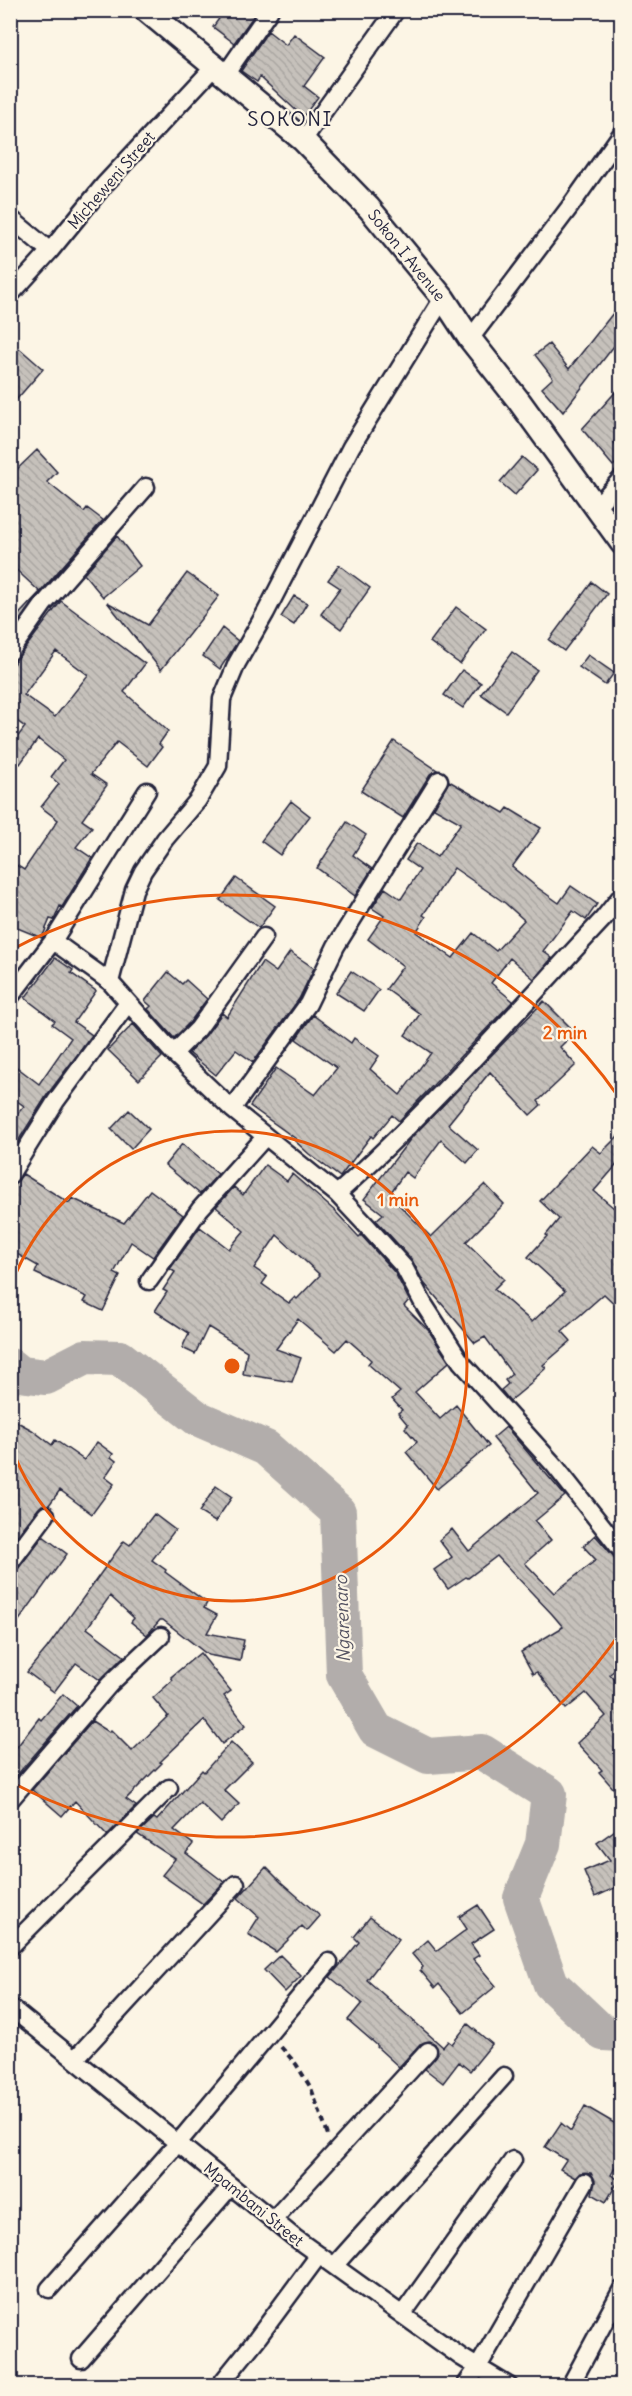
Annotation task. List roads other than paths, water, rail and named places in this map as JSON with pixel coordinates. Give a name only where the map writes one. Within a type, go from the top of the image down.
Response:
[{"type":"street","name":"Sokon I Avenue","points":[[146,10],[303,141],[369,208],[443,298],[470,339],[519,400],[621,543]]},
{"type":"street","name":"Micheweni Street","points":[[10,296],[50,252],[104,185],[220,71],[270,10]]},
{"type":"street","points":[[303,141],[396,10]]},
{"type":"street","points":[[470,339],[569,208],[621,133]]},
{"type":"street","points":[[10,218],[50,252]]},
{"type":"street","points":[[110,982],[134,890],[143,871],[165,839],[198,800],[218,766],[222,699],[237,663],[266,612],[351,447],[443,298]]},
{"type":"street","points":[[596,507],[621,478]]},
{"type":"street","points":[[10,652],[44,604],[146,487]]},
{"type":"street","points":[[232,1108],[308,1004],[336,946],[439,780]]},
{"type":"street","points":[[10,997],[53,941],[147,791]]},
{"type":"street","points":[[337,1194],[372,1163],[416,1117],[603,919],[621,895]]},
{"type":"street","points":[[174,1053],[198,1029],[264,937]]},
{"type":"street","points":[[53,941],[110,982],[174,1053],[232,1108],[337,1194],[404,1267],[423,1303],[461,1362],[555,1466],[621,1551]]},
{"type":"street","points":[[10,1175],[57,1101],[128,1003]]},
{"type":"street","points":[[149,1281],[200,1209],[265,1137]]},
{"type":"street","points":[[10,1563],[46,1515]]},
{"type":"street","points":[[10,1800],[88,1708],[161,1636]]},
{"type":"street","points":[[10,1947],[169,1788]]},
{"type":"street","points":[[75,2059],[236,1884]]},
{"type":"street","points":[[49,2289],[178,2143],[329,1962]]},
{"type":"street","name":"Mpambani Street","points":[[10,2007],[318,2255],[478,2367],[509,2385]]},
{"type":"street","points":[[273,2220],[428,2051]]},
{"type":"street","points":[[334,2266],[504,2076]]},
{"type":"street","points":[[402,2315],[513,2160]]},
{"type":"street","points":[[465,2385],[478,2367],[585,2182]]},
{"type":"street","points":[[81,2359],[231,2186]]},
{"type":"street","points":[[219,2385],[256,2340],[318,2255]]},
{"type":"street","points":[[570,2385],[621,2289]]},
{"type":"waterway","name":"Ngarenaro","points":[[10,1366],[20,1374],[46,1377],[85,1357],[120,1358],[197,1418],[266,1448],[338,1512],[344,1675],[376,1730],[428,1756],[482,1752],[549,1794],[543,1844],[521,1898],[551,1984],[603,2033],[622,2034]]},
{"type":"district","name":"SOKONI","points":[[290,118]]}]
